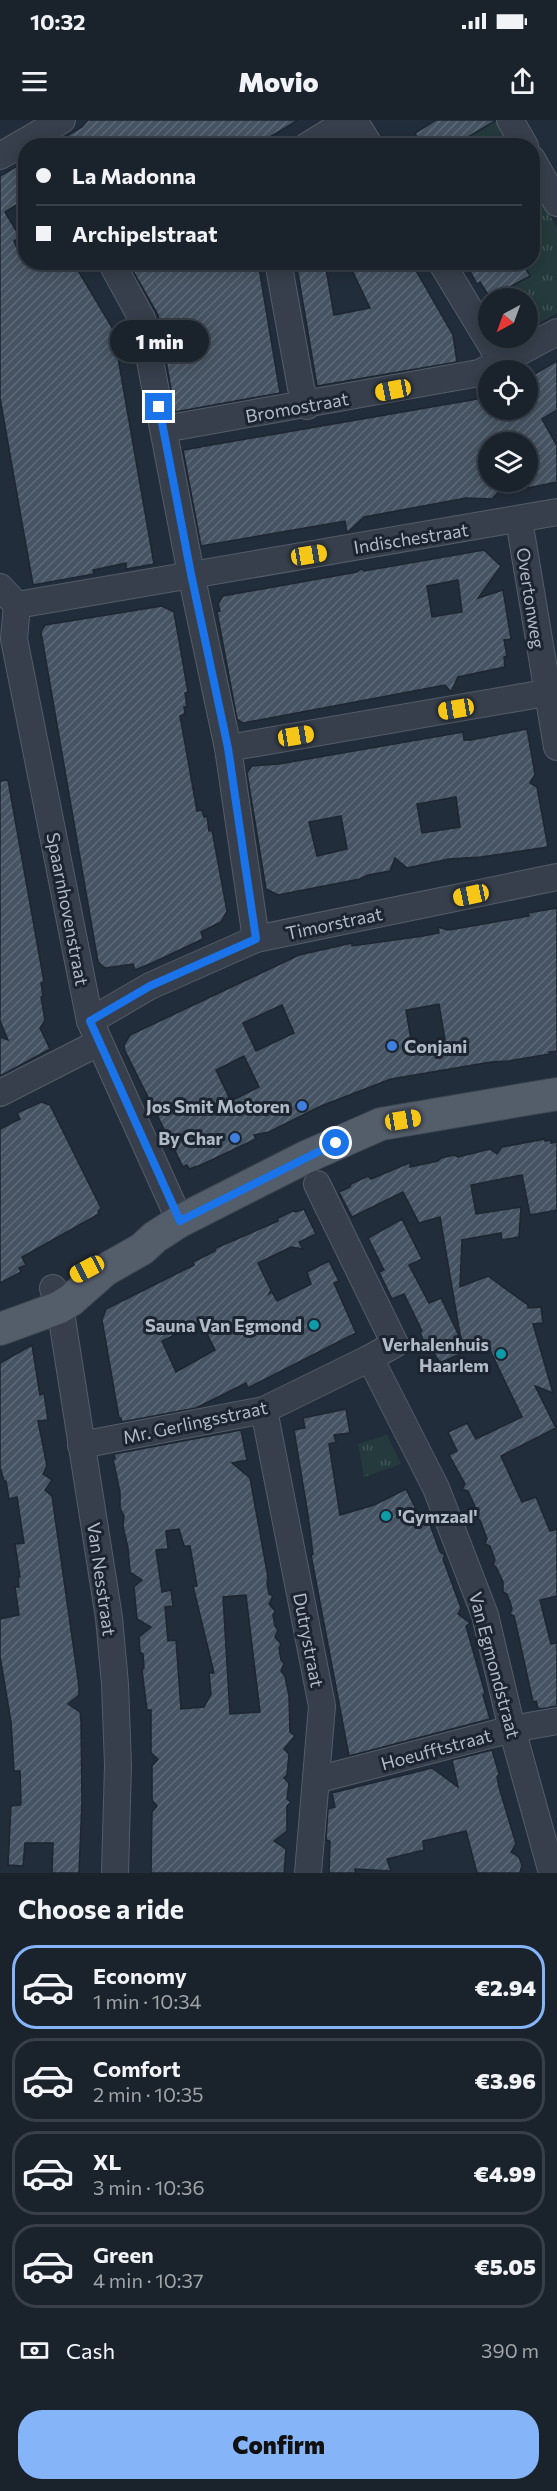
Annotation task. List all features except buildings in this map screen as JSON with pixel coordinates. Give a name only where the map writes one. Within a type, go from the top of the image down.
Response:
[{"type":"main road","points":[[0,1318],[56,1298],[71,1300],[105,1270],[142,1249],[168,1229],[315,1153],[381,1124],[557,1094]]},
{"type":"main road","points":[[0,1329],[56,1298]]},
{"type":"street","points":[[34,134],[62,120]]},
{"type":"street","points":[[320,138],[349,120]]},
{"type":"street","points":[[354,120],[365,138]]},
{"type":"street","points":[[510,120],[520,138]]},
{"type":"street","points":[[0,156],[18,144]]},
{"type":"street","points":[[540,173],[557,202]]},
{"type":"street","points":[[115,270],[142,319],[191,574],[228,748],[256,939]]},
{"type":"street","points":[[278,270],[301,388],[307,406]]},
{"type":"street","points":[[446,270],[499,360]]},
{"type":"street","name":"Bromostraat","points":[[506,360],[557,332]]},
{"type":"street","name":"Bromostraat","points":[[164,429],[307,406],[478,374]]},
{"type":"street","name":"Indischestraat","points":[[8,596],[191,574],[557,512]]},
{"type":"street","name":"Overtonweg","points":[[519,520],[552,692],[557,747]]},
{"type":"street","name":"Spaarnhovenstraat","points":[[8,596],[7,641],[94,1032],[168,1229]]},
{"type":"street","points":[[228,748],[552,692]]},
{"type":"street","name":"Timorstraat","points":[[0,1093],[94,1032],[150,986],[256,939],[557,877]]},
{"type":"street","points":[[317,1184],[395,1344],[370,1358]]},
{"type":"street","name":"Van Nesstraat","points":[[56,1298],[109,1618],[115,1684],[118,1765],[115,1873]]},
{"type":"street","name":"Mr. Gerlingsstraat","points":[[81,1445],[264,1410],[370,1358]]},
{"type":"street","name":"Van Egmondstraat","points":[[370,1358],[436,1488],[481,1605],[512,1730],[552,1873]]},
{"type":"street","name":"Dutrystraat","points":[[264,1410],[322,1706],[308,1873]]},
{"type":"street","name":"Hoeufftstraat","points":[[316,1780],[512,1730],[557,1721]]},
{"type":"green space","points":[[496,120],[507,138],[466,138]]},
{"type":"green space","points":[[540,197],[557,228],[557,313],[538,323],[538,288],[509,288],[530,276],[526,270],[540,270]]},
{"type":"green space","points":[[387,1435],[401,1464],[364,1477],[358,1444]]},
{"type":"place","name":"Conjani","points":[[392,1046]]},
{"type":"place","name":"Jos Smit Motoren","points":[[302,1106]]},
{"type":"place","name":"By Char","points":[[235,1138]]},
{"type":"place","name":"Sauna Van Egmond","points":[[314,1325]]},
{"type":"place","name":"Verhalenhuis Haarlem","points":[[501,1354]]},
{"type":"place","name":"'Gymzaal'","points":[[386,1516]]},
{"type":"route","points":[[159,407],[228,748],[256,939],[150,986],[90,1021],[169,1192],[180,1221],[336,1143]]}]
